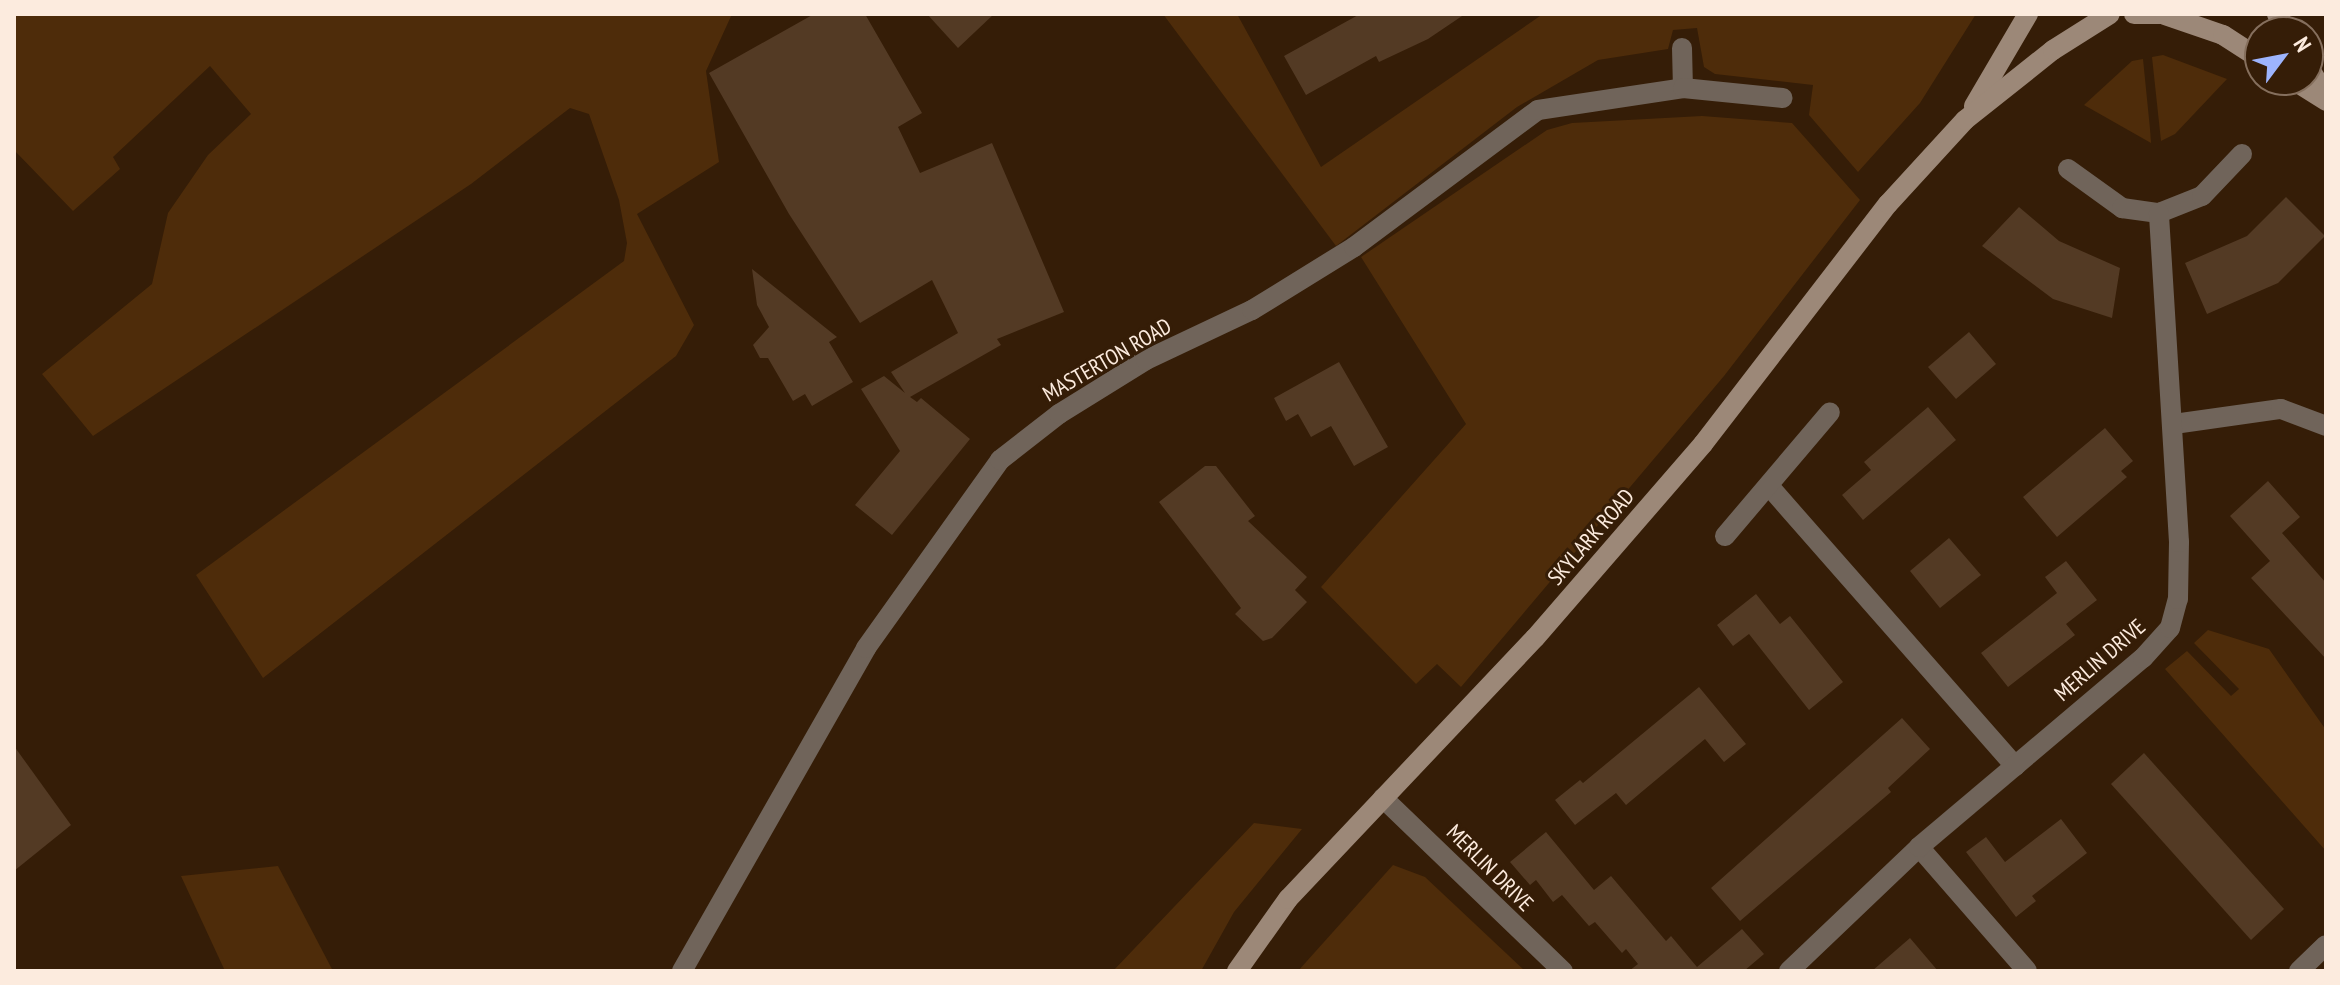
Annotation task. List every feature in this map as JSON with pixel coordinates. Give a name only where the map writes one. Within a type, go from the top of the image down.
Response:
[{"type":"street","name":"SKYLARK ROAD","points":[[1965,120],[2028,14]]},
{"type":"street","name":"SKYLARK ROAD","points":[[1237,971],[1288,899],[1535,638],[1703,444],[1888,204],[1965,120],[2053,50],[2110,14]]},
{"type":"street","points":[[2134,14],[2166,14],[2223,35],[2244,49]]},
{"type":"street","points":[[1682,48],[1683,88]]},
{"type":"street","name":"MASTERTON ROAD","points":[[682,971],[866,648],[1000,460],[1059,414],[1146,360],[1252,310],[1354,247],[1538,110],[1683,88],[1783,98]]},
{"type":"street","points":[[2068,169],[2122,208],[2159,213],[2202,196],[2242,154]]},
{"type":"street","name":"MERLIN DRIVE","points":[[1789,971],[1919,847],[2143,658],[2170,628],[2180,575],[2174,424],[2159,213]]},
{"type":"street","points":[[2174,424],[2281,409],[2326,426]]},
{"type":"street","points":[[1725,536],[1830,412]]},
{"type":"street","points":[[1769,486],[2015,766]]},
{"type":"street","name":"MERLIN DRIVE","points":[[1383,798],[1563,971]]},
{"type":"street","points":[[1919,847],[2027,971]]},
{"type":"street","points":[[2299,971],[2326,945]]},
{"type":"shaded area","points":[[14,14],[732,14],[706,71],[719,162],[637,214],[694,325],[676,356],[263,678],[196,575],[624,261],[627,243],[619,200],[589,114],[570,108],[471,184],[93,436],[42,374],[152,284],[168,213],[208,155],[251,114],[210,66],[113,157],[120,169],[73,211],[14,150]]},
{"type":"shaded area","points":[[1163,14],[1237,14],[1321,167],[1543,14],[1976,14],[1920,103],[1858,172],[1809,115],[1813,85],[1715,74],[1704,67],[1697,28],[1673,30],[1668,49],[1598,60],[1517,107],[1336,246]]},
{"type":"shaded area","points":[[2163,55],[2227,79],[2175,134],[2161,141],[2152,57]]},
{"type":"shaded area","points":[[2143,59],[2151,143],[2084,105],[2132,61]]},
{"type":"shaded area","points":[[1702,116],[1792,123],[1860,200],[1724,376],[1461,687],[1437,664],[1416,684],[1321,587],[1466,424],[1361,257],[1547,130],[1572,123]]},
{"type":"shaded area","points":[[2208,630],[2269,649],[2326,730],[2326,851],[2165,669],[2187,651],[2231,696],[2239,689],[2194,643]]},
{"type":"shaded area","points":[[1254,823],[1302,829],[1234,912],[1201,971],[1113,971]]},
{"type":"shaded area","points":[[1393,865],[1425,877],[1525,971],[1298,971]]},
{"type":"shaded area","points":[[278,866],[333,971],[225,971],[181,876]]},
{"type":"building","points":[[814,14],[865,14],[922,113],[898,127],[920,173],[992,143],[1064,312],[997,339],[1001,345],[910,397],[917,402],[921,398],[970,439],[892,535],[855,505],[900,451],[861,389],[884,376],[905,393],[891,372],[958,333],[932,280],[860,323],[789,214],[709,73]]},
{"type":"building","points":[[927,14],[994,14],[958,48]]},
{"type":"building","points":[[1360,14],[1465,14],[1428,39],[1379,62],[1376,56],[1306,95],[1284,56]]},
{"type":"building","points":[[2286,197],[2325,236],[2278,283],[2207,314],[2185,263],[2247,236]]},
{"type":"building","points":[[2019,207],[2059,241],[2120,268],[2112,318],[2053,299],[1982,246]]},
{"type":"building","points":[[752,269],[837,337],[829,342],[853,382],[812,406],[805,394],[793,401],[768,358],[760,358],[753,345],[769,327],[757,305]]},
{"type":"building","points":[[1969,332],[1996,364],[1956,399],[1928,367]]},
{"type":"building","points":[[1339,362],[1388,447],[1354,466],[1331,426],[1311,437],[1298,414],[1286,421],[1274,398]]},
{"type":"building","points":[[1928,407],[1956,440],[1863,520],[1842,495],[1871,470],[1864,462]]},
{"type":"building","points":[[2105,428],[2133,461],[2121,471],[2127,477],[2057,537],[2023,497]]},
{"type":"building","points":[[1205,466],[1216,466],[1255,516],[1248,521],[1307,577],[1295,590],[1307,602],[1272,638],[1263,641],[1235,614],[1241,608],[1159,502]]},
{"type":"building","points":[[2268,481],[2300,517],[2282,533],[2326,583],[2326,659],[2251,578],[2270,561],[2230,516]]},
{"type":"building","points":[[1949,538],[1981,575],[1940,608],[1910,571]]},
{"type":"building","points":[[2066,561],[2097,600],[2066,624],[2075,635],[2008,687],[1981,653],[2057,593],[2045,577]]},
{"type":"building","points":[[1756,594],[1780,624],[1790,616],[1843,682],[1809,710],[1749,634],[1733,646],[1717,625]]},
{"type":"building","points":[[1699,687],[1746,744],[1724,762],[1705,739],[1626,805],[1616,793],[1575,825],[1555,800],[1580,780],[1583,783]]},
{"type":"building","points":[[1902,718],[1930,749],[1888,788],[1891,792],[1740,921],[1711,888]]},
{"type":"building","points":[[14,746],[71,825],[14,871]]},
{"type":"building","points":[[2144,753],[2284,909],[2251,940],[2111,784]]},
{"type":"building","points":[[2061,819],[2087,853],[2032,896],[2036,901],[2016,917],[1966,852],[1986,837],[2005,862]]},
{"type":"building","points":[[1546,832],[1594,890],[1611,876],[1666,941],[1671,936],[1697,967],[1742,929],[1764,954],[1744,971],[1629,971],[1638,964],[1626,949],[1622,953],[1595,922],[1589,926],[1562,895],[1553,902],[1536,880],[1530,885],[1510,862]]},
{"type":"building","points":[[1910,938],[1938,971],[1872,971]]}]
